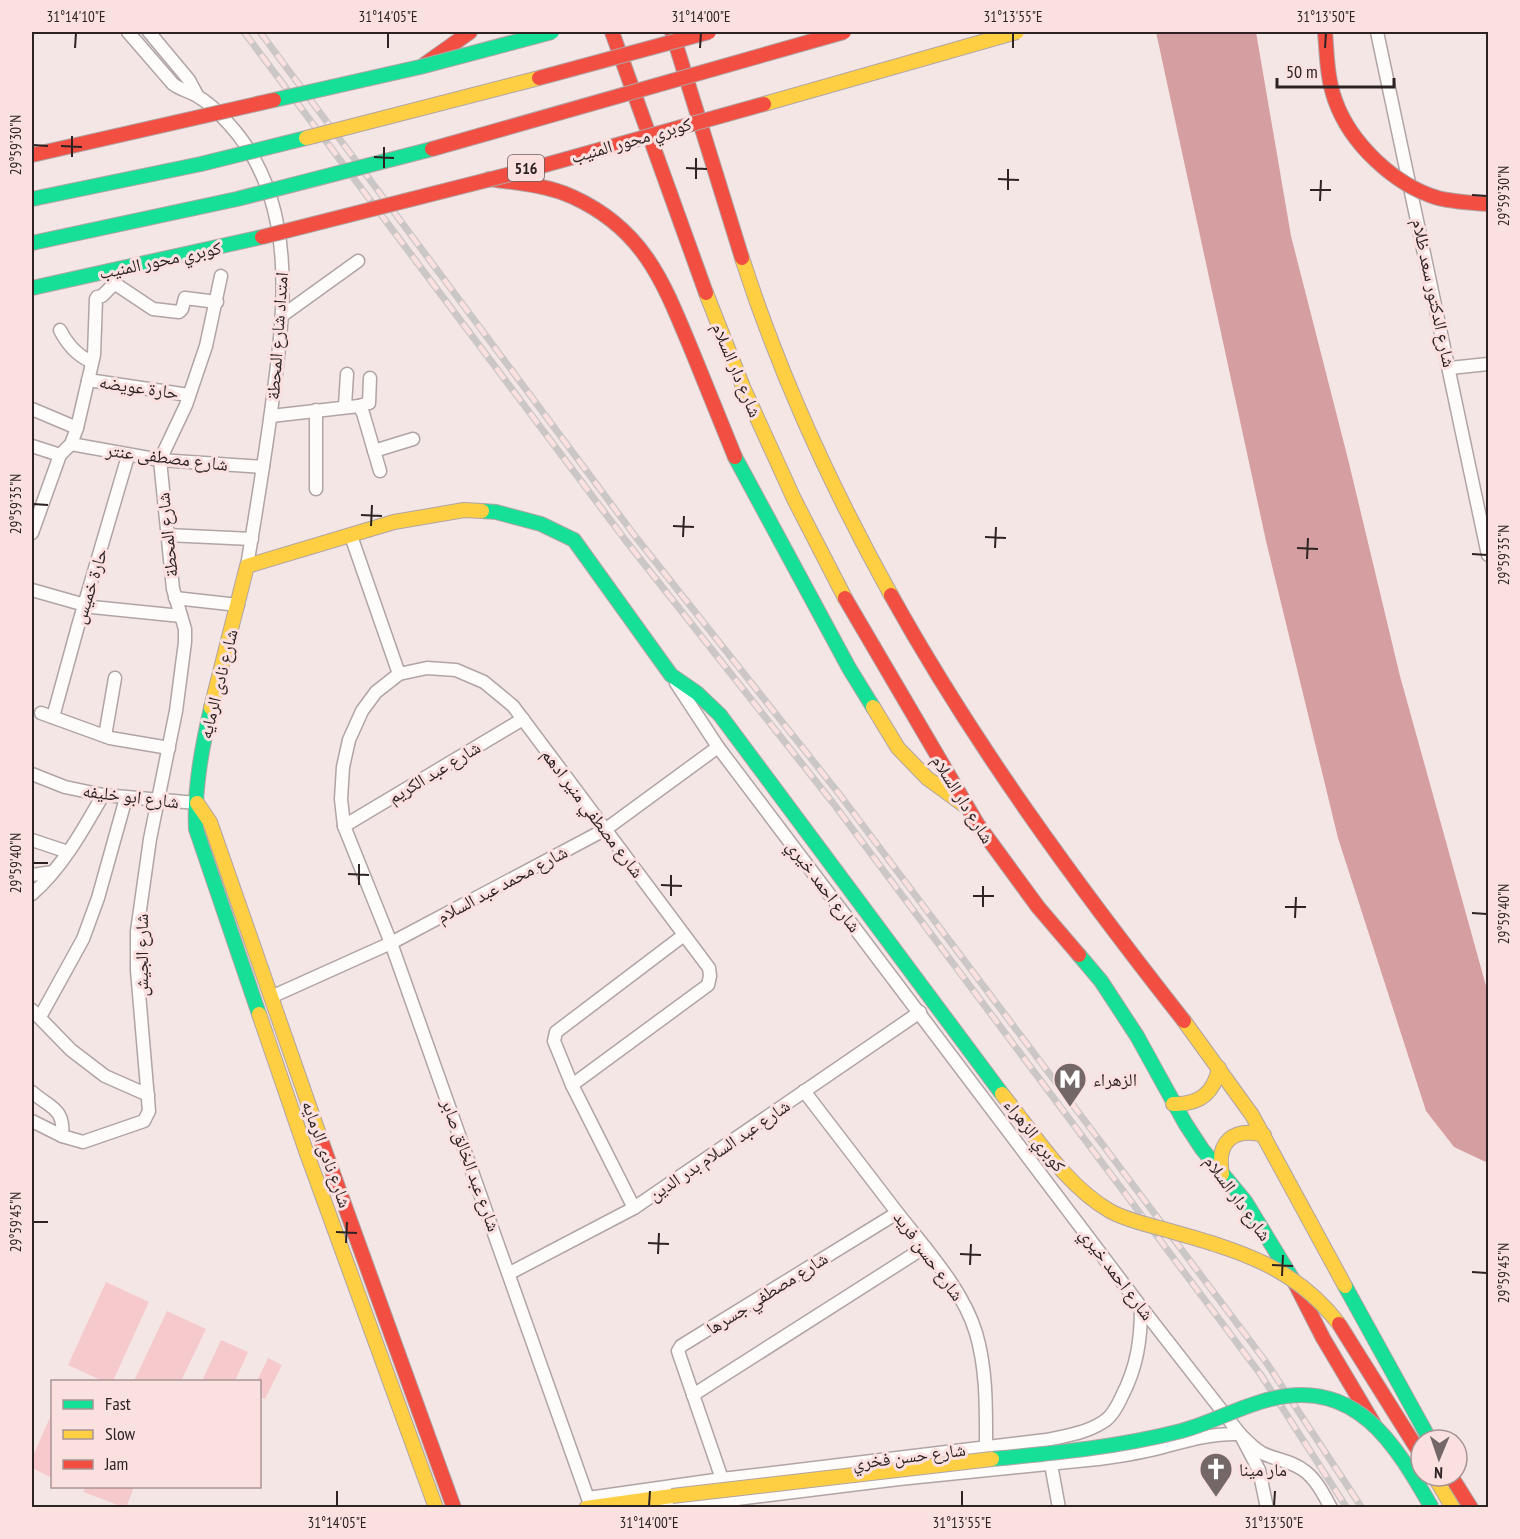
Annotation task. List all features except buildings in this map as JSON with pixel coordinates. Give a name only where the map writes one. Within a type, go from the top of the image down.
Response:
[{"type":"main road","points":[[420,68],[470,32]]},
{"type":"main road","points":[[32,155],[420,68],[552,32]]},
{"type":"main road","name":"شارع دار السلام","points":[[612,32],[703,286],[743,387],[820,552],[848,604],[964,805],[1038,907],[1082,957],[1107,990],[1137,1036],[1173,1104],[1202,1149],[1245,1201],[1282,1258],[1323,1338],[1422,1508]]},
{"type":"main road","points":[[672,32],[738,250],[763,322],[802,420],[845,510],[921,646],[1004,779],[1085,895],[1220,1068],[1264,1135],[1423,1428]]},
{"type":"main road","points":[[32,199],[201,164],[313,137],[709,32]]},
{"type":"main road","points":[[32,243],[335,175],[844,32]]},
{"type":"main road","name":"كوبري محور المنيب","points":[[32,288],[323,223],[590,152],[1017,32]]},
{"type":"main road","points":[[1325,32],[1328,69],[1337,108],[1355,135],[1376,158],[1404,181],[1431,195],[1463,202],[1488,204]]},
{"type":"main road","points":[[488,178],[539,186],[573,197],[611,221],[632,238],[654,266],[670,298],[720,424],[740,467],[855,678],[887,732],[911,762],[927,778],[964,805]]},
{"type":"main road","name":"شارع احمد خيري","points":[[247,566],[394,522],[464,510],[496,512],[541,524],[574,540],[671,675]]},
{"type":"main road","name":"شارع نادى الرمايه","points":[[247,566],[203,742],[196,829],[306,1151],[436,1508]]},
{"type":"main road","name":"كوبري الزهراء","points":[[671,675],[697,693],[720,715],[974,1058],[1074,1183],[1096,1203],[1121,1217],[1246,1254],[1281,1270],[1298,1282],[1328,1310],[1340,1326],[1409,1436]]},
{"type":"main road","name":"شارع نادى الرمايه","points":[[197,803],[210,822],[454,1508]]},
{"type":"main road","points":[[1173,1104],[1191,1104],[1207,1096],[1216,1083],[1220,1068]]},
{"type":"main road","points":[[1222,1174],[1219,1159],[1229,1139],[1242,1132],[1257,1132],[1264,1135]]},
{"type":"main road","points":[[588,1504],[668,1502],[869,1472],[1106,1447],[1202,1426],[1271,1397],[1290,1395],[1331,1399],[1362,1414],[1376,1425],[1388,1437],[1432,1508]]},
{"type":"main road","points":[[1442,1488],[1451,1503]]},
{"type":"main road","points":[[1458,1488],[1471,1508]]},
{"type":"street","points":[[128,32],[173,84],[197,95]]},
{"type":"street","points":[[149,32],[189,80],[197,95]]},
{"type":"street","name":"شارع الدكتور سعد ظلام","points":[[1377,32],[1488,555]]},
{"type":"street","name":"امتداد شارع المحطة","points":[[197,95],[228,123],[253,157],[270,195],[283,267],[283,315],[271,416],[247,566]]},
{"type":"street","points":[[283,315],[358,261]]},
{"type":"street","name":"شارع المحطة","points":[[159,801],[176,711],[185,642],[185,629],[175,598],[160,460],[189,395],[206,346],[221,276]]},
{"type":"street","points":[[32,533],[60,455],[71,444],[77,428],[92,362],[96,299],[111,286],[117,285],[153,309],[179,312],[185,298],[217,302]]},
{"type":"street","points":[[60,330],[63,337],[82,358],[92,362]]},
{"type":"street","points":[[1450,368],[1488,364]]},
{"type":"street","points":[[345,406],[347,374]]},
{"type":"street","points":[[271,416],[369,403],[370,378]]},
{"type":"street","name":"حارة عويضه","points":[[88,380],[189,395]]},
{"type":"street","points":[[359,406],[380,471]]},
{"type":"street","points":[[32,409],[77,428]]},
{"type":"street","points":[[316,410],[316,489]]},
{"type":"street","points":[[374,451],[413,439]]},
{"type":"street","name":"شارع مصطفى عنتر","points":[[71,444],[160,460],[263,467]]},
{"type":"street","points":[[32,446],[60,455]]},
{"type":"street","name":"حارة خميس","points":[[105,736],[47,715],[84,605],[128,456]]},
{"type":"street","points":[[167,535],[252,539]]},
{"type":"street","points":[[351,536],[399,674]]},
{"type":"street","points":[[32,590],[84,605],[181,616]]},
{"type":"street","points":[[175,598],[238,605]]},
{"type":"street","name":"شارع مصطفي منير ادهم","points":[[399,674],[427,668],[456,670],[484,682],[513,706],[709,968],[708,985],[572,1084]]},
{"type":"street","name":"شارع عبد الخالق صابر","points":[[399,674],[376,692],[362,711],[349,740],[343,767],[341,799],[344,826],[391,943],[510,1273],[588,1504]]},
{"type":"street","name":"شارع احمد خيري","points":[[671,675],[718,747],[1141,1307],[1240,1434],[1259,1470],[1267,1508]]},
{"type":"street","points":[[115,678],[105,736],[169,748]]},
{"type":"street","name":"شارع عبد الكريم","points":[[344,826],[523,719]]},
{"type":"street","name":"شارع محمد عبد السلام","points":[[271,997],[391,943],[606,829],[718,747]]},
{"type":"street","name":"شارع ابو خليفه","points":[[32,774],[65,787],[103,795],[197,803]]},
{"type":"street","points":[[32,894],[68,852],[103,795]]},
{"type":"street","points":[[126,798],[98,898],[83,939],[36,1014],[71,1050],[105,1076],[148,1095]]},
{"type":"street","name":"شارع الجيش","points":[[62,1136],[83,1142],[144,1121],[149,1111],[137,931],[150,839],[159,801]]},
{"type":"street","points":[[32,840],[68,852]]},
{"type":"street","points":[[32,875],[52,872]]},
{"type":"street","points":[[633,1208],[572,1084],[554,1041],[556,1032],[684,935]]},
{"type":"street","name":"شارع عبد السلام بدر الدين","points":[[510,1273],[633,1208],[920,1012]]},
{"type":"street","name":"شارع حسن فريد","points":[[804,1091],[925,1247],[966,1306],[982,1361],[986,1447]]},
{"type":"street","points":[[32,1092],[62,1116],[64,1123],[62,1136],[32,1120]]},
{"type":"street","name":"شارع مصطفي جسرها","points":[[722,1479],[678,1356],[681,1346],[897,1213]]},
{"type":"street","points":[[693,1395],[925,1247]]},
{"type":"street","name":"شارع حسن فخري","points":[[588,1504],[722,1479],[1046,1440],[1086,1431],[1106,1421],[1118,1405],[1130,1382],[1138,1358],[1141,1307]]},
{"type":"street","points":[[1240,1434],[1250,1445],[1263,1453],[1292,1463],[1305,1471],[1316,1483],[1330,1508]]},
{"type":"street","name":"شارع حسن فخري","points":[[668,1502],[1051,1464],[1130,1454],[1210,1435],[1240,1434]]},
{"type":"street","points":[[1046,1440],[1059,1508]]},
{"type":"street","points":[[588,1504],[598,1508]]},
{"type":"shaded area","points":[[1156,32],[1256,32],[1291,236],[1400,676],[1488,993],[1488,1163],[1454,1147],[1426,1111],[1338,838],[1266,541]]},
{"type":"shaded area","points":[[106,1282],[149,1302],[113,1380],[101,1380],[68,1365]]},
{"type":"shaded area","points":[[167,1311],[206,1329],[181,1380],[134,1380]]},
{"type":"shaded area","points":[[221,1340],[248,1352],[235,1380],[202,1380]]},
{"type":"shaded area","points":[[268,1358],[282,1365],[265,1399],[261,1397],[261,1380],[257,1380]]},
{"type":"shaded area","points":[[51,1415],[51,1478],[32,1468],[32,1458]]},
{"type":"shaded area","points":[[85,1488],[134,1488],[126,1508],[83,1492]]},
{"type":"railway","points":[[244,32],[626,541],[833,803],[1261,1375],[1347,1508]]},
{"type":"railway","points":[[260,32],[635,536],[840,795],[1266,1362],[1362,1508]]},
{"type":"traffic: fast","points":[[274,100],[420,67],[552,32]]},
{"type":"traffic: fast","points":[[32,199],[201,164],[306,138]]},
{"type":"traffic: fast","points":[[32,243],[237,199],[432,149]]},
{"type":"traffic: fast","points":[[32,288],[262,237]]},
{"type":"traffic: fast","points":[[735,457],[849,668],[873,707]]},
{"type":"traffic: fast","points":[[482,511],[496,512],[541,524],[574,540],[671,675],[697,693],[720,715]]},
{"type":"traffic: fast","points":[[211,708],[199,768],[196,829],[259,1014]]},
{"type":"traffic: fast","points":[[720,715],[1002,1094]]},
{"type":"traffic: fast","points":[[1079,955],[1101,981],[1137,1036],[1185,1123],[1202,1149],[1245,1201],[1295,1283]]},
{"type":"traffic: fast","points":[[1345,1286],[1423,1428]]},
{"type":"traffic: fast","points":[[992,1459],[1087,1449],[1158,1437],[1192,1428],[1260,1402],[1301,1395],[1327,1398],[1350,1407],[1370,1422],[1403,1461],[1432,1508]]},
{"type":"traffic: slow","points":[[764,104],[1017,32]]},
{"type":"traffic: slow","points":[[306,138],[539,78]]},
{"type":"traffic: slow","points":[[742,258],[773,345],[808,430],[891,595]]},
{"type":"traffic: slow","points":[[706,293],[743,387],[794,499],[845,598]]},
{"type":"traffic: slow","points":[[211,708],[247,566],[394,522],[464,510],[482,511]]},
{"type":"traffic: slow","points":[[873,707],[898,748],[927,778],[964,805]]},
{"type":"traffic: slow","points":[[197,803],[210,822],[321,1140]]},
{"type":"traffic: slow","points":[[259,1014],[306,1151],[436,1508]]},
{"type":"traffic: slow","points":[[1184,1021],[1252,1115],[1345,1286]]},
{"type":"traffic: slow","points":[[1173,1104],[1198,1100],[1204,1096],[1217,1077],[1219,1068]]},
{"type":"traffic: slow","points":[[1002,1094],[1064,1173],[1110,1211],[1139,1223],[1218,1245],[1263,1263],[1284,1274],[1303,1288],[1322,1304],[1339,1324]]},
{"type":"traffic: slow","points":[[1222,1174],[1222,1153],[1224,1145],[1229,1140],[1244,1133],[1264,1135]]},
{"type":"traffic: slow","points":[[672,1496],[992,1459]]},
{"type":"traffic: slow","points":[[1441,1488],[1453,1508]]},
{"type":"traffic: slow","points":[[586,1508],[672,1496]]},
{"type":"traffic: jam","points":[[425,64],[470,32]]},
{"type":"traffic: jam","points":[[612,32],[706,293]]},
{"type":"traffic: jam","points":[[672,32],[742,258]]},
{"type":"traffic: jam","points":[[539,78],[709,32]]},
{"type":"traffic: jam","points":[[432,149],[844,32]]},
{"type":"traffic: jam","points":[[1325,32],[1329,75],[1335,100],[1351,132],[1376,160],[1390,173],[1422,192],[1438,198],[1488,204]]},
{"type":"traffic: jam","points":[[32,155],[274,100]]},
{"type":"traffic: jam","points":[[262,237],[527,170],[764,104]]},
{"type":"traffic: jam","points":[[489,179],[542,187],[573,197],[598,210],[635,243],[649,261],[672,303],[735,457]]},
{"type":"traffic: jam","points":[[891,595],[957,706],[1029,814],[1184,1021]]},
{"type":"traffic: jam","points":[[845,598],[978,825],[1038,907],[1079,955]]},
{"type":"traffic: jam","points":[[321,1140],[454,1508]]},
{"type":"traffic: jam","points":[[1295,1283],[1323,1338],[1374,1424]]},
{"type":"traffic: jam","points":[[1339,1324],[1409,1436]]},
{"type":"traffic: jam","points":[[1458,1488],[1471,1508]]},
{"type":"place","name":"الزهراء","points":[[1070,1108]]},
{"type":"place","name":"مار مينا","points":[[1216,1498]]}]
